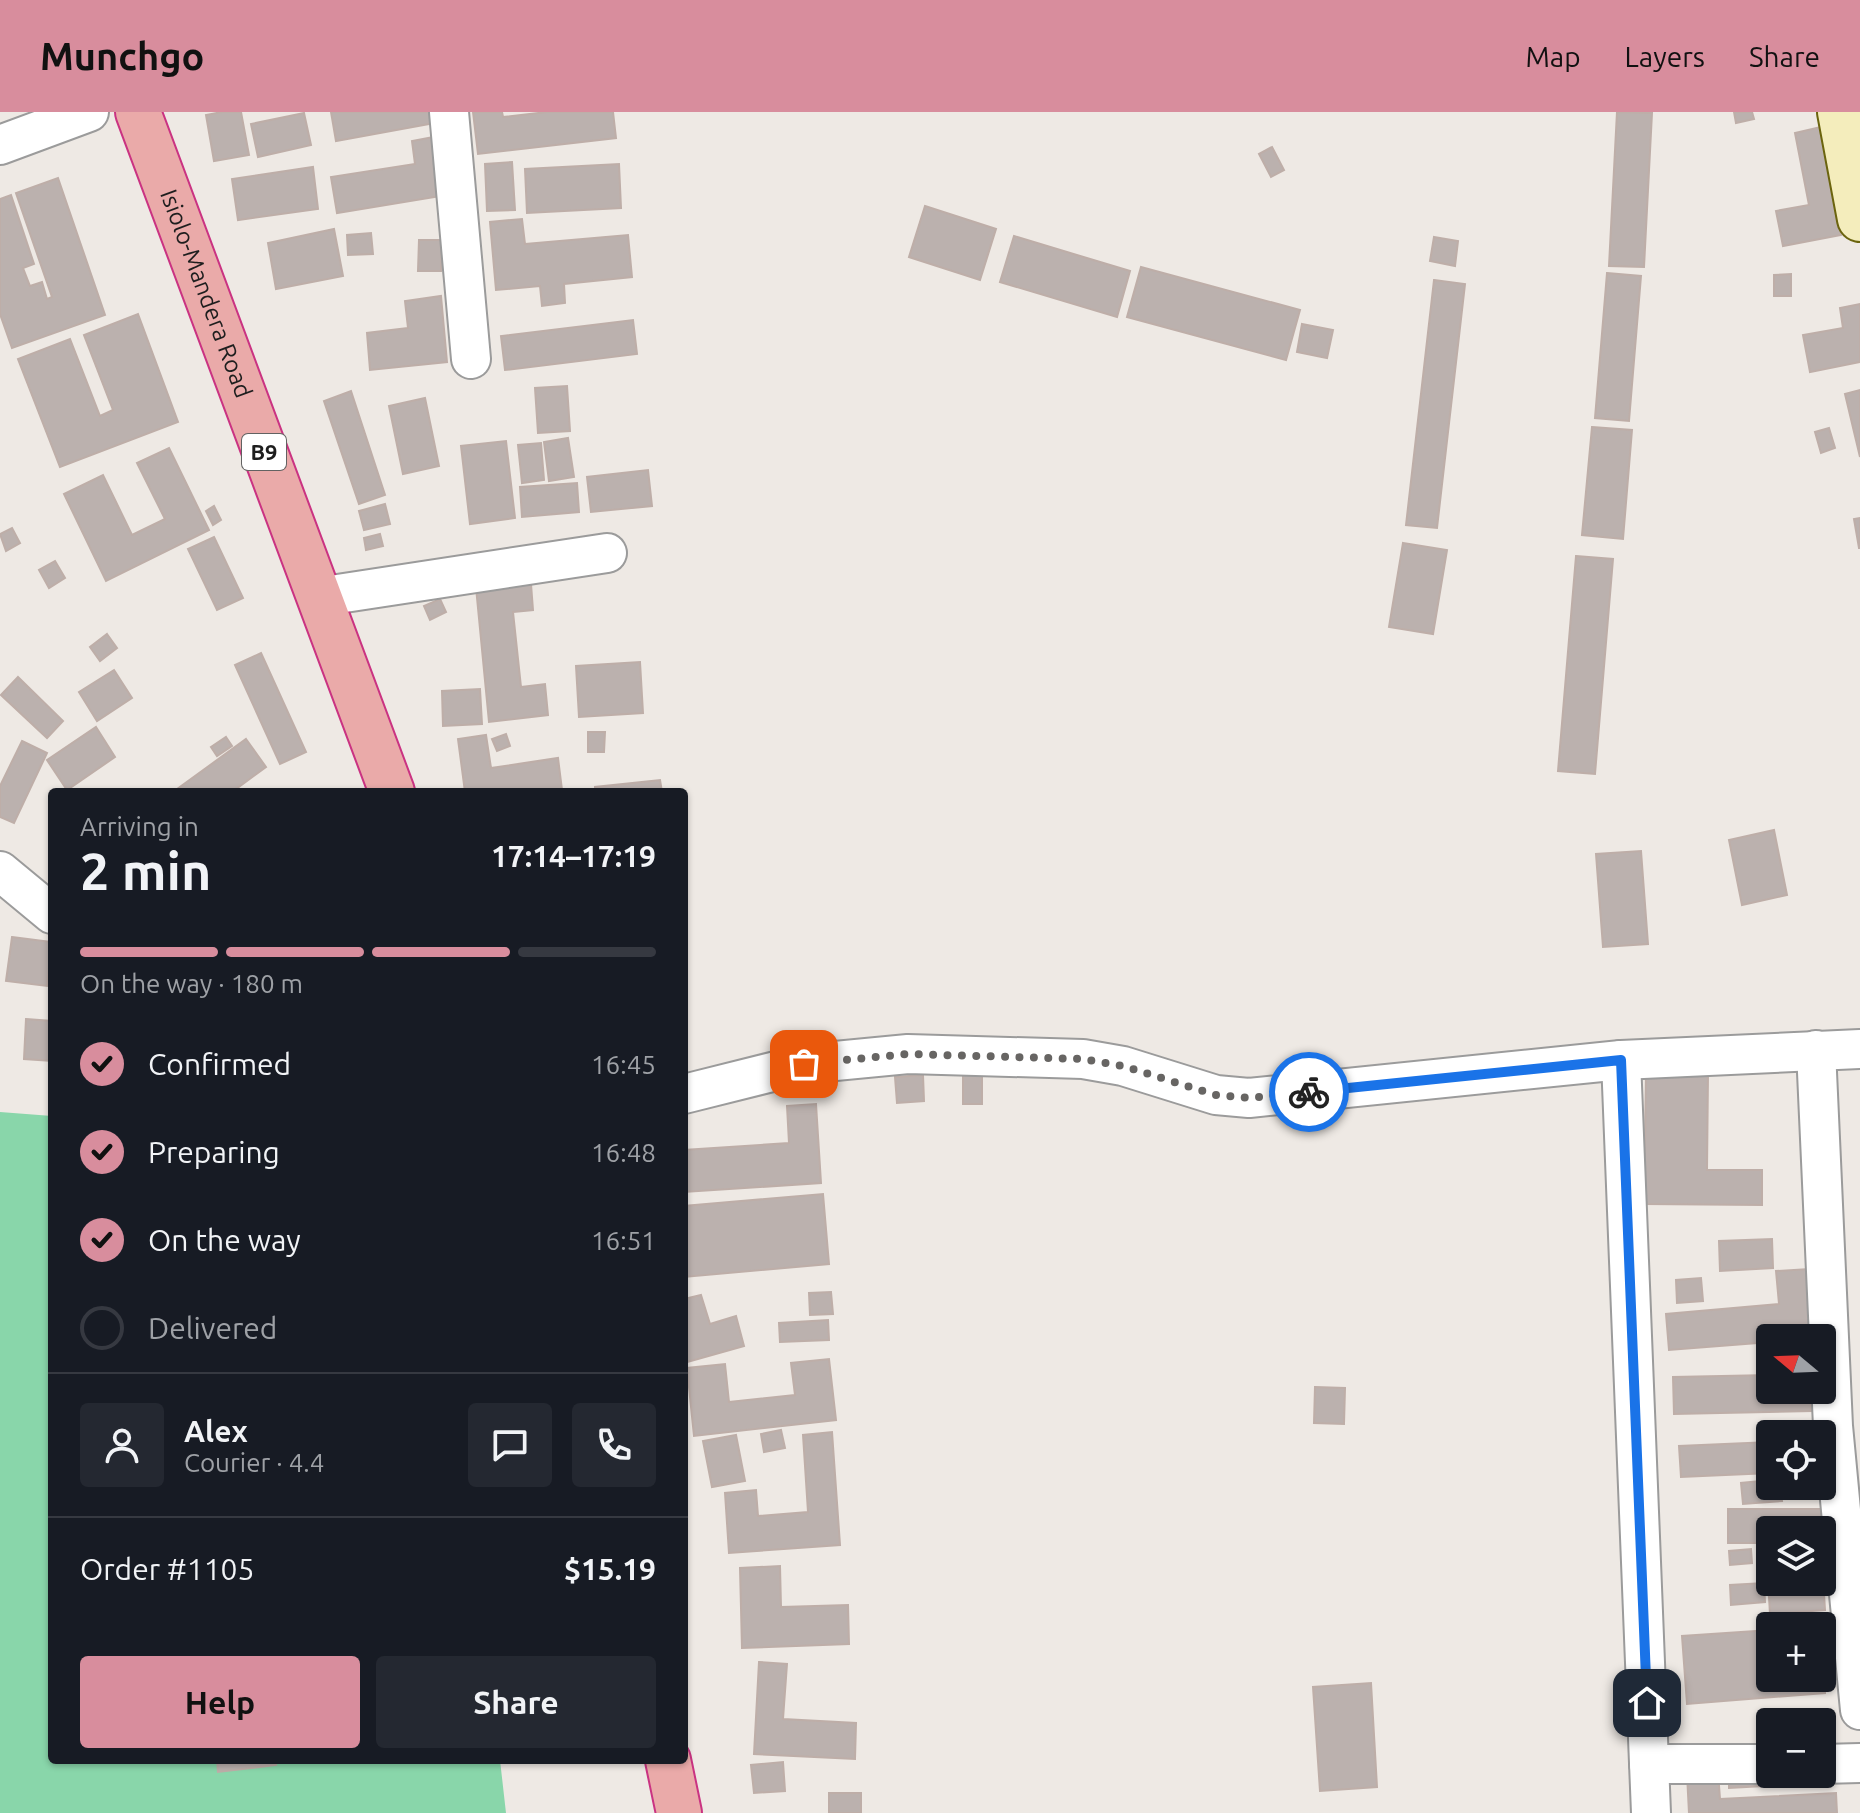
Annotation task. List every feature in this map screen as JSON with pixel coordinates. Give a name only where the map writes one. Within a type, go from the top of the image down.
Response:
[{"type":"highway","name":"Isiolo-Mandera Road","points":[[138,112],[390,788]]},
{"type":"highway","points":[[669,1764],[679,1813]]},
{"type":"main road","points":[[1840,112],[1860,219]]},
{"type":"street","points":[[0,145],[89,112]]},
{"type":"street","points":[[449,112],[471,359]]},
{"type":"street","points":[[318,597],[607,553]]},
{"type":"street","points":[[0,871],[48,911]]},
{"type":"street","points":[[688,1093],[804,1064],[908,1054],[1083,1059],[1123,1066],[1216,1095],[1249,1098],[1621,1060],[1860,1049]]},
{"type":"street","points":[[1816,1050],[1846,1424],[1860,1710]]},
{"type":"street","points":[[1621,1060],[1651,1813]]},
{"type":"street","points":[[1836,1764],[1860,1763]]},
{"type":"street","points":[[1649,1764],[1756,1764]]},
{"type":"green space","points":[[0,1112],[48,1116],[48,1764],[500,1764],[506,1813],[0,1813]]},
{"type":"building","points":[[241,112],[249,155],[214,161],[206,115]]},
{"type":"building","points":[[331,112],[433,112],[435,123],[336,141]]},
{"type":"building","points":[[473,112],[502,112],[503,117],[547,112],[613,112],[616,138],[478,154]]},
{"type":"building","points":[[1617,112],[1652,113],[1644,267],[1609,266]]},
{"type":"building","points":[[1734,112],[1752,112],[1754,119],[1736,123]]},
{"type":"building","points":[[304,113],[311,145],[258,157],[251,124]]},
{"type":"building","points":[[1821,127],[1841,235],[1783,246],[1776,211],[1809,205],[1795,133]]},
{"type":"building","points":[[439,136],[447,195],[337,213],[331,177],[415,164],[412,141]]},
{"type":"building","points":[[1272,147],[1284,170],[1271,177],[1259,154]]},
{"type":"building","points":[[512,162],[515,210],[487,211],[485,164]]},
{"type":"building","points":[[619,164],[621,208],[527,213],[525,169]]},
{"type":"building","points":[[313,167],[318,209],[238,220],[232,179]]},
{"type":"building","points":[[58,178],[105,315],[12,348],[0,314],[0,199],[11,195],[34,264],[23,268],[30,286],[42,282],[47,299],[52,297],[16,193]]},
{"type":"building","points":[[925,206],[996,229],[980,280],[909,257]]},
{"type":"building","points":[[522,219],[525,244],[628,235],[632,277],[564,284],[565,303],[542,306],[540,286],[496,290],[490,222]]},
{"type":"building","points":[[334,229],[343,276],[276,289],[268,243]]},
{"type":"building","points":[[371,233],[373,254],[348,255],[347,235]]},
{"type":"building","points":[[1014,236],[1130,271],[1117,317],[1000,282]]},
{"type":"building","points":[[1434,237],[1458,241],[1455,266],[1430,261]]},
{"type":"building","points":[[419,240],[442,240],[441,271],[418,271]]},
{"type":"building","points":[[1141,267],[1300,310],[1286,360],[1127,317]]},
{"type":"building","points":[[1607,273],[1641,276],[1629,421],[1595,418]]},
{"type":"building","points":[[1791,274],[1791,296],[1774,296],[1774,275]]},
{"type":"building","points":[[1434,280],[1465,284],[1437,528],[1406,525]]},
{"type":"building","points":[[441,296],[447,362],[370,370],[367,333],[408,328],[405,301]]},
{"type":"building","points":[[1860,304],[1860,362],[1810,372],[1803,335],[1843,328],[1840,308]]},
{"type":"building","points":[[138,314],[178,422],[60,467],[18,359],[70,339],[100,416],[113,410],[84,335]]},
{"type":"building","points":[[633,320],[637,354],[505,370],[501,336]]},
{"type":"building","points":[[1302,324],[1333,330],[1327,358],[1297,352]]},
{"type":"building","points":[[567,386],[570,431],[538,433],[535,388]]},
{"type":"building","points":[[1860,390],[1860,457],[1845,394]]},
{"type":"building","points":[[351,391],[385,495],[359,504],[324,401]]},
{"type":"building","points":[[425,398],[439,466],[403,474],[389,406]]},
{"type":"building","points":[[1592,427],[1632,430],[1623,539],[1582,535]]},
{"type":"building","points":[[1829,428],[1835,448],[1821,453],[1815,432]]},
{"type":"building","points":[[568,438],[574,477],[549,481],[544,442]]},
{"type":"building","points":[[506,441],[515,518],[470,524],[461,446]]},
{"type":"building","points":[[541,443],[544,480],[522,483],[518,445]]},
{"type":"building","points":[[169,448],[209,530],[106,581],[64,494],[103,475],[132,535],[165,519],[137,463]]},
{"type":"building","points":[[648,470],[652,506],[591,512],[587,477]]},
{"type":"building","points":[[577,483],[579,512],[522,517],[520,487]]},
{"type":"building","points":[[385,504],[390,524],[364,530],[359,511]]},
{"type":"building","points":[[214,506],[221,520],[213,525],[206,511]]},
{"type":"building","points":[[1860,518],[1860,548],[1859,548],[1854,519]]},
{"type":"building","points":[[12,528],[20,543],[6,551],[0,534]]},
{"type":"building","points":[[380,534],[383,546],[366,550],[364,538]]},
{"type":"building","points":[[214,537],[243,598],[217,610],[188,549]]},
{"type":"building","points":[[1403,543],[1447,550],[1433,634],[1389,627]]},
{"type":"building","points":[[1576,556],[1613,559],[1595,774],[1558,771]]},
{"type":"building","points":[[55,561],[65,578],[49,588],[39,570]]},
{"type":"building","points":[[530,571],[533,610],[513,612],[521,687],[545,684],[548,715],[489,722],[475,577]]},
{"type":"building","points":[[440,599],[446,612],[430,620],[424,606]]},
{"type":"building","points":[[107,634],[117,648],[100,661],[90,647]]},
{"type":"building","points":[[261,653],[306,752],[280,764],[235,665]]},
{"type":"building","points":[[640,662],[643,713],[579,717],[576,666]]},
{"type":"building","points":[[114,670],[132,698],[97,721],[79,692]]},
{"type":"building","points":[[18,677],[63,721],[47,738],[1,695]]},
{"type":"building","points":[[480,689],[482,724],[443,726],[442,691]]},
{"type":"building","points":[[96,727],[115,757],[70,788],[66,788],[47,760]]},
{"type":"building","points":[[588,732],[605,732],[604,752],[588,752]]},
{"type":"building","points":[[506,734],[510,746],[497,751],[492,739]]},
{"type":"building","points":[[486,735],[491,768],[558,758],[562,788],[464,788],[458,739]]},
{"type":"building","points":[[226,737],[232,746],[217,756],[211,747]]},
{"type":"building","points":[[246,739],[266,767],[237,788],[179,788]]},
{"type":"building","points":[[22,741],[47,753],[14,823],[0,817],[0,786]]},
{"type":"building","points":[[660,780],[661,788],[595,788]]},
{"type":"building","points":[[1774,830],[1787,895],[1742,905],[1729,840]]},
{"type":"building","points":[[1641,851],[1648,944],[1603,947],[1596,854]]},
{"type":"building","points":[[12,937],[48,942],[47,986],[6,981]]},
{"type":"building","points":[[26,1019],[48,1021],[48,1061],[24,1059]]},
{"type":"building","points":[[982,1071],[982,1104],[963,1104],[963,1072]]},
{"type":"building","points":[[1646,1074],[1708,1074],[1707,1170],[1762,1170],[1762,1205],[1644,1204]]},
{"type":"building","points":[[923,1075],[924,1101],[897,1103],[895,1077]]},
{"type":"building","points":[[816,1104],[821,1183],[688,1192],[688,1150],[789,1143],[787,1106]]},
{"type":"building","points":[[823,1194],[829,1264],[688,1277],[688,1206]]},
{"type":"building","points":[[1772,1239],[1773,1268],[1720,1271],[1719,1241]]},
{"type":"building","points":[[1809,1269],[1814,1324],[1756,1324],[1756,1343],[1669,1350],[1666,1314],[1779,1304],[1776,1271]]},
{"type":"building","points":[[1701,1278],[1703,1301],[1677,1303],[1676,1280]]},
{"type":"building","points":[[831,1292],[833,1314],[810,1315],[809,1293]]},
{"type":"building","points":[[701,1295],[710,1324],[736,1316],[744,1346],[688,1362],[688,1298]]},
{"type":"building","points":[[828,1320],[829,1340],[780,1342],[779,1323]]},
{"type":"building","points":[[829,1359],[836,1420],[694,1436],[688,1368],[725,1364],[729,1402],[795,1395],[791,1363]]},
{"type":"building","points":[[1756,1375],[1756,1404],[1811,1404],[1811,1411],[1674,1414],[1673,1377]]},
{"type":"building","points":[[1315,1387],[1345,1388],[1344,1424],[1314,1423]]},
{"type":"building","points":[[781,1430],[785,1448],[764,1452],[761,1434]]},
{"type":"building","points":[[832,1432],[840,1545],[729,1553],[725,1493],[756,1490],[758,1516],[808,1512],[803,1435]]},
{"type":"building","points":[[736,1435],[745,1481],[712,1487],[703,1441]]},
{"type":"building","points":[[1756,1443],[1756,1474],[1681,1477],[1679,1446]]},
{"type":"building","points":[[1756,1481],[1756,1500],[1782,1501],[1743,1504],[1741,1483]]},
{"type":"building","points":[[1728,1509],[1821,1509],[1821,1516],[1756,1516],[1756,1543],[1728,1543]]},
{"type":"building","points":[[1751,1549],[1752,1563],[1730,1565],[1729,1551]]},
{"type":"building","points":[[780,1566],[781,1607],[848,1605],[849,1644],[742,1648],[740,1568]]},
{"type":"building","points":[[1756,1583],[1756,1596],[1765,1596],[1765,1602],[1731,1605],[1730,1585]]},
{"type":"building","points":[[1769,1596],[1824,1596],[1825,1610],[1770,1612]]},
{"type":"building","points":[[1756,1631],[1756,1692],[1825,1693],[1687,1704],[1682,1636]]},
{"type":"building","points":[[759,1662],[787,1664],[783,1719],[856,1723],[855,1759],[754,1754]]},
{"type":"building","points":[[1371,1683],[1377,1787],[1320,1791],[1313,1687]]},
{"type":"building","points":[[783,1762],[785,1791],[754,1793],[751,1765]]},
{"type":"building","points":[[217,1764],[276,1765],[218,1772]]},
{"type":"building","points":[[1756,1769],[1756,1786],[1729,1788],[1729,1771]]},
{"type":"building","points":[[1718,1772],[1720,1799],[1836,1793],[1837,1813],[1689,1813],[1687,1774]]},
{"type":"building","points":[[829,1793],[861,1793],[861,1813],[829,1813]]},
{"type":"way so far","points":[[804,1064],[908,1054],[1083,1059],[1123,1066],[1216,1095],[1249,1098],[1309,1092]]},
{"type":"route","points":[[1309,1092],[1621,1060],[1647,1703]]}]
